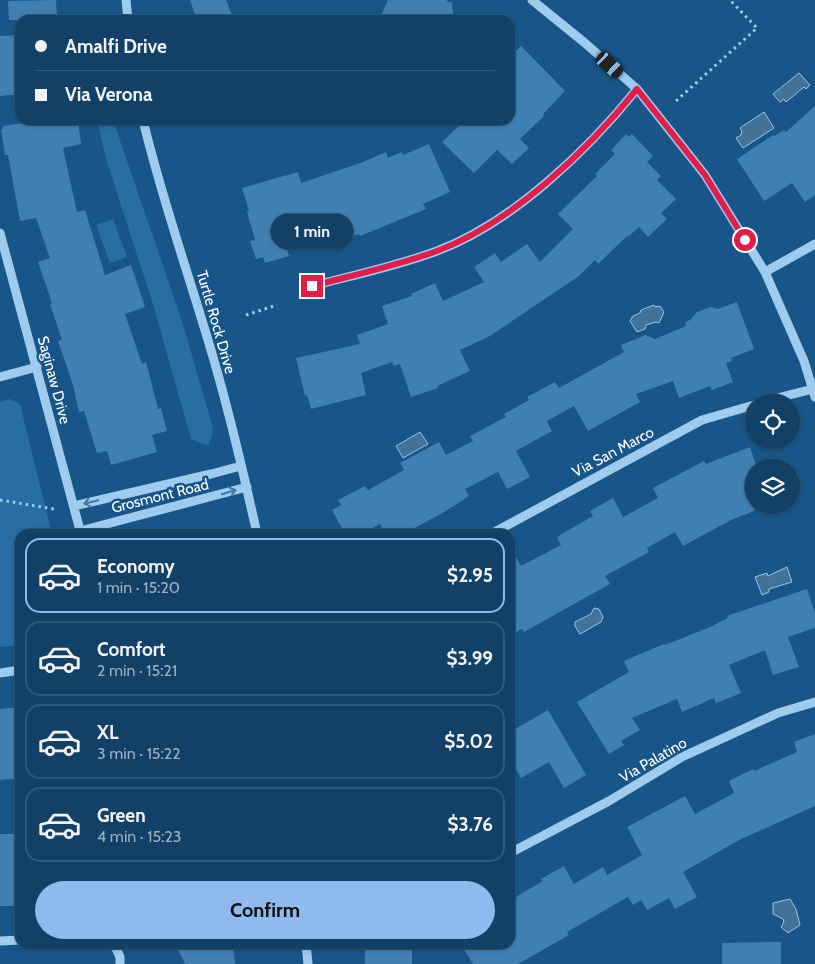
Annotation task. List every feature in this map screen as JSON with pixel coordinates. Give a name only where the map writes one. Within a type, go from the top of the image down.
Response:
[{"type":"street","points":[[126,0],[128,15]]},
{"type":"street","points":[[532,0],[637,89],[705,175],[765,272],[804,361],[814,393],[800,395]]},
{"type":"street","points":[[312,286],[376,270],[438,251],[485,229],[538,189],[609,124],[637,89]]},
{"type":"street","name":"Turtle Rock Drive","points":[[144,125],[158,182],[213,358],[247,487],[256,529]]},
{"type":"street","name":"Saginaw Drive","points":[[0,233],[79,529]]},
{"type":"street","points":[[765,272],[815,244]]},
{"type":"street","points":[[0,377],[37,367]]},
{"type":"street","name":"Via San Marco","points":[[500,529],[702,420],[745,408]]},
{"type":"street","name":"Grosmont Road","points":[[74,506],[241,466]]},
{"type":"street","name":"Grosmont Road","points":[[91,529],[247,487]]},
{"type":"street","points":[[0,673],[15,671]]},
{"type":"street","name":"Via Palatino","points":[[515,850],[609,801],[682,757],[778,713],[815,702]]},
{"type":"street","points":[[0,941],[15,940]]},
{"type":"street","points":[[116,949],[120,957],[120,964]]},
{"type":"street","points":[[306,949],[308,964]]},
{"type":"path","points":[[676,101],[757,28],[730,0]]},
{"type":"path","points":[[246,315],[278,305]]},
{"type":"path","points":[[0,500],[54,509]]},
{"type":"shaded area","points":[[799,73],[810,85],[806,89],[804,87],[786,102],[784,99],[780,102],[773,94]]},
{"type":"shaded area","points":[[764,112],[774,128],[743,148],[736,138],[741,135],[742,131],[740,128]]},
{"type":"shaded area","points":[[98,125],[115,125],[182,321],[213,428],[208,446],[191,439],[153,304],[106,159]]},
{"type":"shaded area","points":[[113,219],[127,257],[110,263],[96,225]]},
{"type":"shaded area","points":[[654,305],[655,307],[660,306],[664,312],[659,323],[646,325],[645,329],[637,332],[630,321],[633,316],[640,313],[641,310]]},
{"type":"shaded area","points":[[10,399],[20,404],[51,529],[15,529],[15,646],[0,647],[0,402]]},
{"type":"shaded area","points":[[420,432],[428,444],[403,458],[396,446]]},
{"type":"shaded area","points":[[787,567],[792,582],[769,589],[769,592],[762,595],[755,577],[767,573],[768,576]]},
{"type":"shaded area","points":[[594,608],[599,609],[603,617],[601,622],[580,634],[575,626],[575,622],[591,614]]},
{"type":"shaded area","points":[[790,899],[796,909],[800,925],[788,933],[781,927],[784,922],[783,919],[773,914],[773,903]]},
{"type":"building","points":[[56,0],[57,15],[15,15],[15,20],[9,20],[8,1]]},
{"type":"building","points":[[190,0],[226,0],[232,15],[195,15]]},
{"type":"building","points":[[388,0],[447,0],[452,2],[453,15],[381,15]]},
{"type":"building","points":[[15,35],[15,94],[0,96],[0,36]]},
{"type":"building","points":[[521,46],[565,91],[543,114],[544,116],[520,139],[529,148],[512,164],[497,150],[474,173],[442,142],[460,125],[515,125],[515,52]]},
{"type":"building","points":[[815,106],[815,195],[805,202],[792,183],[764,201],[737,159],[773,135],[784,130],[786,132]]},
{"type":"building","points":[[15,124],[79,125],[81,144],[63,148],[77,212],[85,210],[105,275],[131,265],[145,307],[125,314],[142,364],[146,362],[158,409],[161,408],[167,431],[152,435],[157,452],[111,465],[107,451],[97,453],[84,411],[79,412],[73,385],[58,341],[62,340],[50,304],[52,303],[38,262],[50,258],[36,218],[20,221],[8,155],[5,155],[1,130],[3,126]]},
{"type":"building","points":[[626,134],[629,137],[632,134],[653,156],[647,162],[661,176],[657,180],[676,199],[661,213],[667,219],[648,237],[639,227],[598,264],[595,260],[579,276],[490,336],[460,350],[470,371],[437,386],[438,388],[411,397],[400,364],[394,366],[392,362],[361,373],[366,395],[311,409],[307,395],[305,396],[296,358],[360,344],[357,335],[388,324],[382,306],[412,296],[411,294],[435,283],[443,301],[484,282],[474,267],[495,253],[501,262],[527,244],[540,262],[573,229],[558,214],[597,176],[595,174],[615,154],[611,150]]},
{"type":"building","points":[[429,144],[450,192],[423,204],[426,209],[360,236],[359,234],[330,244],[322,224],[283,236],[289,256],[265,263],[263,257],[256,259],[250,241],[255,240],[242,188],[298,172],[301,183],[363,162],[386,152],[388,158],[402,152],[403,155]]},
{"type":"building","points":[[737,302],[754,349],[731,358],[732,361],[726,363],[733,382],[712,390],[710,386],[679,398],[673,381],[636,394],[640,402],[588,431],[574,406],[547,421],[552,431],[516,451],[530,477],[507,489],[498,472],[465,489],[469,496],[412,529],[382,529],[380,524],[371,529],[342,529],[332,510],[341,505],[338,500],[365,486],[368,490],[404,470],[400,463],[439,442],[446,455],[473,441],[470,436],[506,417],[504,414],[529,400],[527,397],[555,382],[559,388],[624,352],[621,345],[646,335],[655,339],[686,326],[685,322],[690,320],[697,312],[711,307],[718,309]]},
{"type":"building","points":[[745,449],[751,449],[754,459],[745,459],[746,514],[731,520],[683,546],[675,532],[647,548],[649,552],[605,576],[610,584],[524,632],[522,629],[515,632],[515,555],[521,566],[561,545],[557,538],[560,535],[593,516],[590,511],[613,498],[623,517],[658,498],[653,488],[704,461],[706,464]]},
{"type":"building","points":[[807,589],[815,613],[815,628],[788,637],[799,667],[773,675],[765,650],[729,665],[741,693],[716,703],[714,698],[682,712],[677,699],[632,718],[640,730],[621,741],[624,745],[609,754],[577,702],[629,672],[624,661],[710,627],[728,618],[727,616]]},
{"type":"building","points":[[15,708],[15,778],[0,780],[0,709]]},
{"type":"building","points":[[548,710],[586,775],[564,788],[549,762],[521,778],[515,768],[515,729]]},
{"type":"building","points":[[815,734],[815,806],[741,839],[683,872],[697,897],[675,909],[669,898],[647,910],[641,900],[633,905],[628,897],[567,932],[569,935],[518,964],[473,964],[464,949],[515,949],[516,897],[543,881],[541,879],[564,866],[574,884],[603,867],[607,875],[642,855],[627,827],[685,796],[695,814],[734,793],[729,781],[753,769],[754,771],[797,752],[794,742]]},
{"type":"building","points":[[0,834],[15,834],[15,906],[0,906]]},
{"type":"building","points":[[781,942],[781,964],[722,964],[722,943]]},
{"type":"building","points":[[178,949],[234,949],[235,964],[185,964]]},
{"type":"building","points":[[365,949],[412,949],[412,964],[365,964]]},
{"type":"route","points":[[312,286],[376,270],[438,251],[485,229],[538,189],[609,124],[637,89],[705,175],[745,240]]}]
